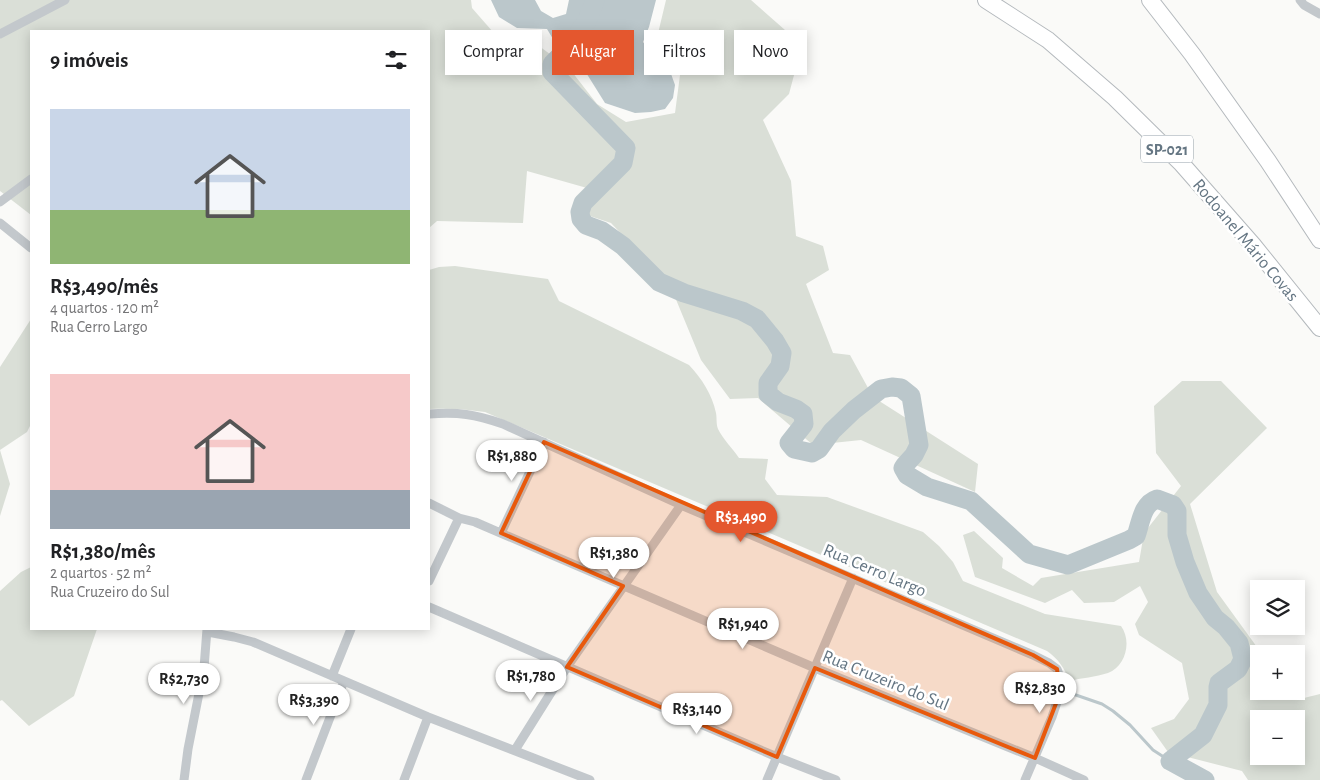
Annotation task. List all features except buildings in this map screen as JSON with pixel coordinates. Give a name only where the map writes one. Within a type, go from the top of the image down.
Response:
[{"type":"highway","name":"Rodoanel Mário Covas","points":[[986,0],[1048,40],[1115,98],[1181,163],[1253,246],[1320,328]]},
{"type":"highway","points":[[1150,0],[1192,54],[1262,153],[1320,240]]},
{"type":"street","points":[[0,34],[66,0]]},
{"type":"street","points":[[1300,0],[1304,5],[1320,14]]},
{"type":"street","points":[[0,202],[30,180]]},
{"type":"street","points":[[0,223],[30,247]]},
{"type":"street","name":"Rua Cerro Largo","points":[[430,414],[456,412],[480,416],[503,424],[681,505],[1049,663],[1057,669],[1060,677],[1060,693],[1035,758]]},
{"type":"street","points":[[501,533],[544,442]]},
{"type":"street","name":"Rua Cruzeiro do Sul","points":[[430,504],[459,518],[475,522],[815,668],[1084,780]]},
{"type":"street","points":[[515,750],[567,667],[681,505]]},
{"type":"street","points":[[430,579],[459,518]]},
{"type":"street","points":[[767,780],[853,578]]},
{"type":"street","points":[[430,607],[778,757],[836,780]]},
{"type":"street","points":[[184,780],[188,749],[204,668],[207,630],[253,642],[428,717],[590,780]]},
{"type":"street","points":[[332,676],[351,630]]},
{"type":"street","points":[[306,780],[344,681]]},
{"type":"street","points":[[404,780],[428,717]]},
{"type":"street","points":[[1025,780],[1035,758]]},
{"type":"highlighted area","points":[[544,442],[1033,655],[1057,669],[1060,693],[1035,758],[815,668],[777,757],[567,667],[623,586],[501,533]]},
{"type":"shaded area","points":[[0,0],[471,0],[472,8],[491,30],[445,30],[445,75],[542,75],[542,48],[552,56],[552,75],[574,75],[597,104],[626,122],[675,113],[680,75],[724,75],[724,30],[659,30],[666,0],[751,0],[785,30],[734,30],[734,75],[794,75],[789,94],[763,120],[791,181],[796,236],[823,246],[829,270],[806,284],[833,353],[850,355],[873,397],[978,464],[975,492],[861,440],[813,445],[758,398],[730,399],[701,360],[670,285],[611,223],[587,215],[587,188],[527,171],[523,223],[437,221],[430,227],[430,30],[30,30],[30,214],[0,191]]},
{"type":"shaded area","points":[[491,0],[535,0],[541,11],[553,18],[566,14],[569,0],[656,0],[649,27],[648,30],[644,30],[644,75],[671,75],[675,85],[673,98],[665,109],[635,113],[605,103],[588,75],[634,75],[634,30],[552,30],[552,37],[547,29],[517,28],[499,17]]},
{"type":"shaded area","points":[[455,266],[548,279],[559,301],[689,365],[709,393],[716,413],[718,429],[739,458],[768,459],[765,479],[777,495],[827,497],[923,532],[953,562],[963,581],[1045,614],[1121,626],[1126,639],[1123,659],[1114,670],[1108,673],[1069,681],[1061,664],[1047,651],[485,412],[430,409],[430,270]]},
{"type":"shaded area","points":[[30,321],[30,426],[27,432],[0,450],[0,367]]},
{"type":"shaded area","points":[[1182,381],[1221,381],[1267,428],[1190,504],[1217,592],[1255,645],[1250,645],[1250,700],[1305,700],[1305,698],[1320,694],[1320,780],[1248,780],[1242,771],[1168,752],[1151,728],[1174,719],[1189,699],[1182,663],[1139,635],[1135,624],[1148,602],[1140,586],[1114,602],[1084,603],[1072,590],[1045,603],[975,577],[963,535],[974,531],[1003,558],[1002,568],[1033,586],[1041,578],[1139,562],[1144,533],[1181,486],[1156,453],[1154,406]]},
{"type":"shaded area","points":[[0,450],[10,484],[0,516]]},
{"type":"shaded area","points":[[30,568],[30,630],[97,630],[74,696],[29,726],[2,700],[0,701],[0,591],[21,572]]},
{"type":"waterway","points":[[595,0],[587,21],[565,51],[552,64],[552,72],[626,148],[623,163],[583,203],[580,212],[581,219],[586,225],[602,231],[623,246],[659,282],[684,293],[742,311],[757,319],[782,353],[780,366],[768,383],[768,394],[778,402],[803,414],[804,424],[789,443],[794,449],[812,453],[819,449],[832,431],[854,410],[881,389],[901,388],[911,396],[919,445],[914,455],[903,468],[907,475],[927,487],[971,501],[1029,554],[1068,565],[1136,536],[1145,509],[1152,501],[1157,499],[1173,505],[1177,511],[1177,535],[1185,562],[1198,593],[1215,618],[1226,627],[1239,643],[1243,659],[1238,669],[1219,683],[1218,705],[1203,735],[1170,761],[1205,780]]},
{"type":"waterway","points":[[1073,694],[1102,704],[1113,711],[1130,725],[1153,750],[1170,761]]}]
